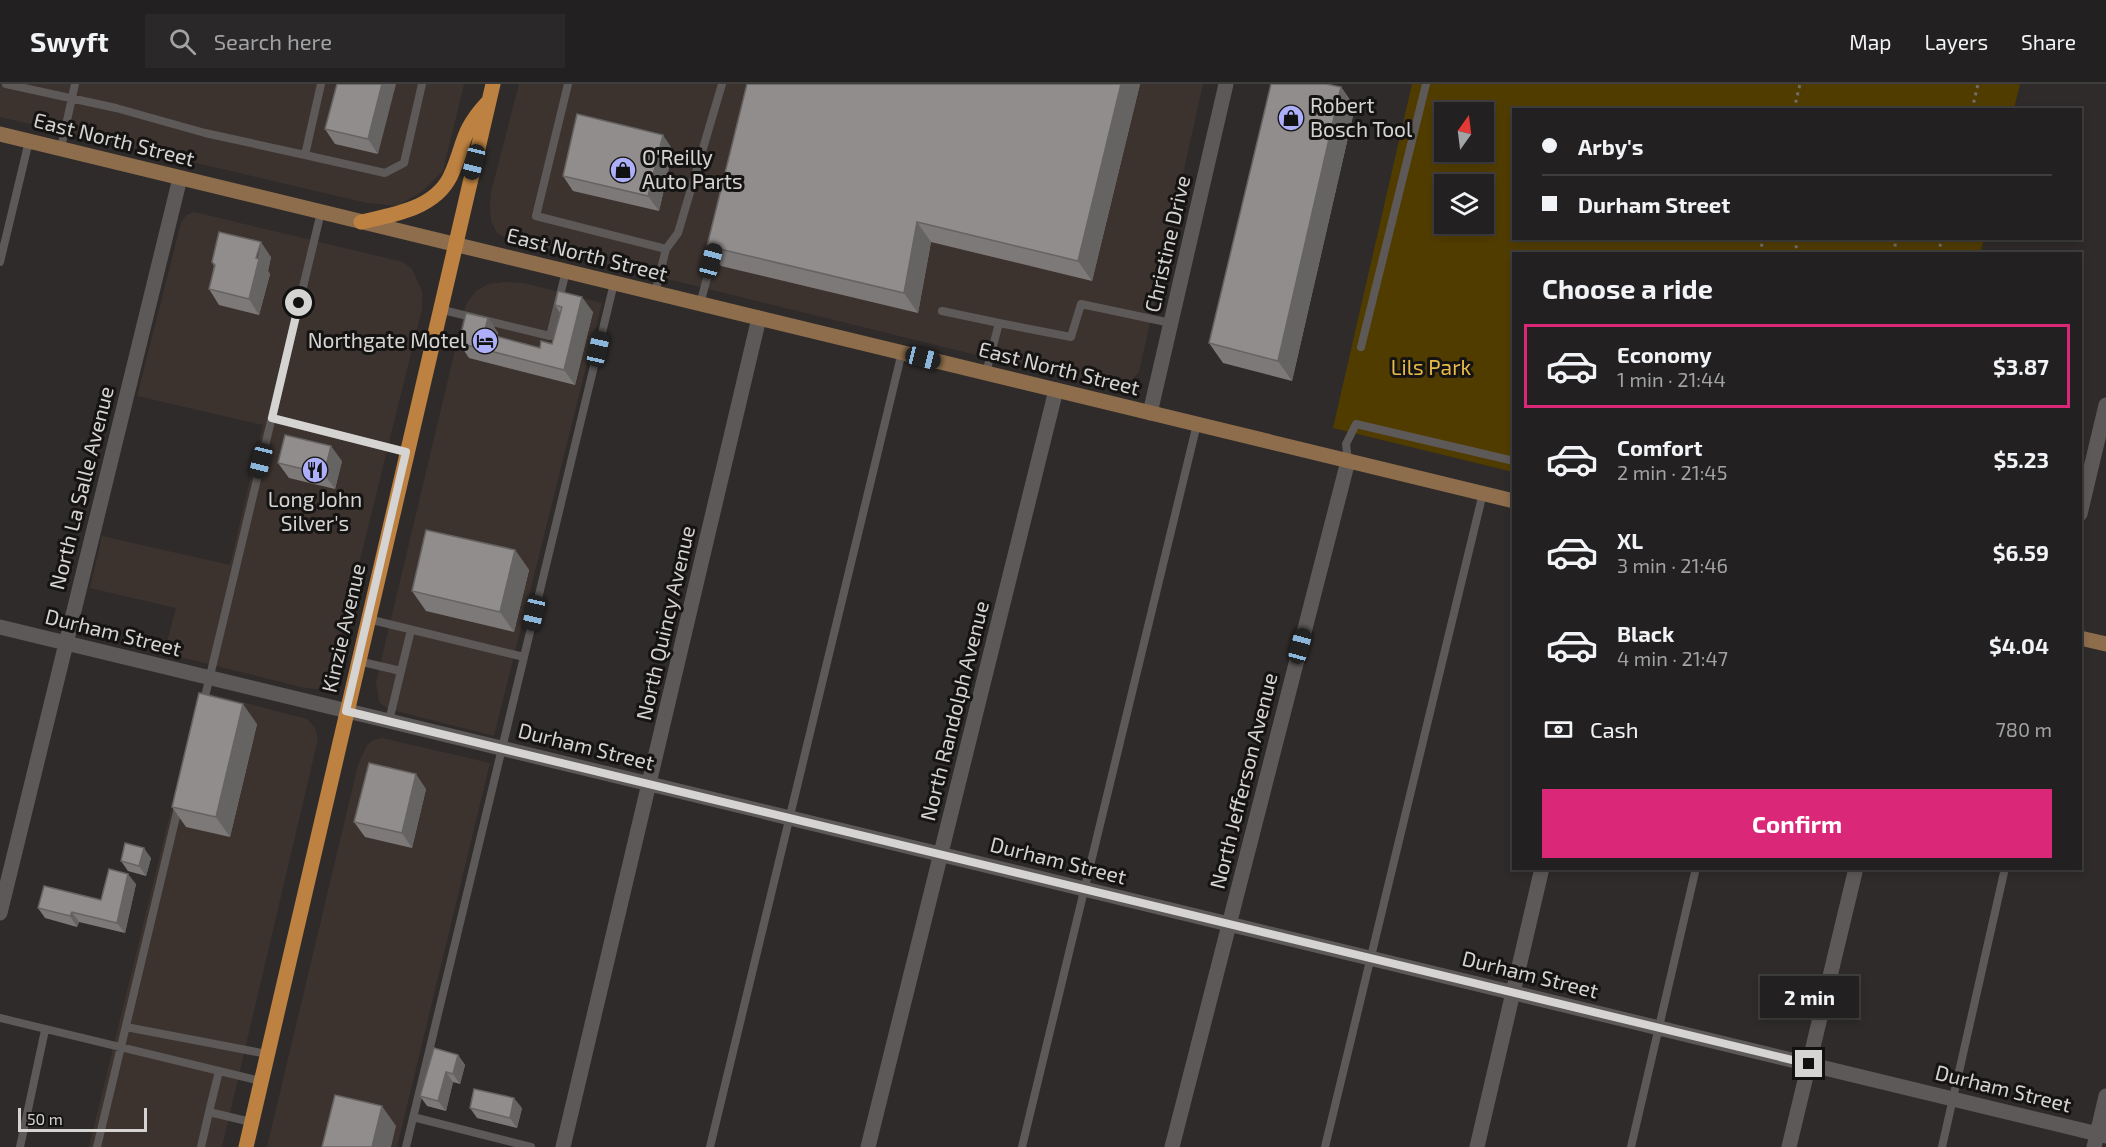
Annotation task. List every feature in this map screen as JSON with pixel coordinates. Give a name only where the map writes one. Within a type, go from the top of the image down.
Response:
[{"type":"main road","name":"Kinzie Avenue","points":[[246,1147],[493,84]]},
{"type":"main road","points":[[361,222],[404,212],[423,204],[442,189],[450,178],[471,121],[489,101]]},
{"type":"street","name":"Christine Drive","points":[[1150,413],[1226,84]]},
{"type":"street","name":"East North Street","points":[[0,134],[1512,500]]},
{"type":"street","name":"North La Salle Avenue","points":[[0,913],[180,177]]},
{"type":"street","name":"North Quincy Avenue","points":[[563,1147],[759,318]]},
{"type":"street","name":"North Randolph Avenue","points":[[868,1147],[1056,390]]},
{"type":"street","points":[[2082,506],[2106,405]]},
{"type":"street","name":"North Jefferson Avenue","points":[[1172,1147],[1348,461]]},
{"type":"street","name":"Durham Street","points":[[0,627],[1953,1099],[2099,1139]]},
{"type":"street","points":[[2082,638],[2106,644]]},
{"type":"street","points":[[1477,1147],[1542,870]]},
{"type":"street","points":[[1789,1147],[1856,870]]},
{"type":"street","points":[[2099,1139],[2106,1096]]},
{"type":"lane","points":[[6,84],[116,108],[205,133],[385,173],[404,163],[422,84]]},
{"type":"lane","points":[[61,148],[75,84]]},
{"type":"lane","points":[[305,154],[321,84]]},
{"type":"lane","points":[[568,84],[536,216],[666,249]]},
{"type":"lane","points":[[1361,347],[1426,84]]},
{"type":"lane","points":[[655,293],[666,249],[678,233],[718,85]]},
{"type":"lane","points":[[0,262],[29,141]]},
{"type":"lane","points":[[201,712],[321,212]]},
{"type":"lane","points":[[700,304],[718,234]]},
{"type":"lane","points":[[439,309],[550,336],[566,271]]},
{"type":"lane","points":[[406,1147],[614,283]]},
{"type":"lane","points":[[942,311],[1071,337],[1081,304],[1171,322]]},
{"type":"lane","points":[[986,373],[999,323]]},
{"type":"lane","points":[[710,1147],[902,352]]},
{"type":"lane","points":[[272,418],[406,452]]},
{"type":"lane","points":[[1022,1147],[1197,424]]},
{"type":"lane","points":[[1348,461],[1346,444],[1356,424],[1512,461]]},
{"type":"lane","points":[[1325,1147],[1482,493]]},
{"type":"lane","points":[[368,619],[524,657]]},
{"type":"lane","points":[[388,721],[411,630]]},
{"type":"lane","points":[[358,661],[401,671]]},
{"type":"lane","points":[[97,1147],[182,794]]},
{"type":"lane","points":[[1631,1147],[1696,870]]},
{"type":"lane","points":[[1942,1147],[2005,870]]},
{"type":"lane","points":[[0,1018],[261,1081]]},
{"type":"lane","points":[[126,1027],[267,1054]]},
{"type":"lane","points":[[20,1147],[45,1030]]},
{"type":"lane","points":[[201,1147],[219,1071]]},
{"type":"lane","points":[[209,1112],[251,1122]]},
{"type":"lane","points":[[413,1117],[531,1147]]},
{"type":"path","points":[[1794,108],[1800,84]]},
{"type":"path","points":[[1972,108],[1978,84]]},
{"type":"shaded area","points":[[0,84],[464,84],[443,171],[423,191],[397,206],[367,203],[0,117]]},
{"type":"shaded area","points":[[519,84],[1203,84],[1139,372],[1132,380],[1111,388],[509,240],[497,233],[491,221],[491,192]]},
{"type":"shaded area","points":[[194,212],[403,262],[412,269],[422,291],[422,309],[331,677],[326,686],[318,689],[305,688],[164,653],[176,608],[90,588],[102,536],[230,565],[263,425],[137,396],[181,223],[186,215]]},
{"type":"shaded area","points":[[524,283],[602,303],[494,736],[388,709],[379,702],[376,682],[466,304],[476,291],[488,284]]},
{"type":"shaded area","points":[[200,691],[307,719],[315,728],[318,739],[222,1147],[89,1147]]},
{"type":"shaded area","points":[[382,738],[490,763],[397,1147],[267,1147],[358,765],[367,745],[373,740]]},
{"type":"green space","name":"Lils Park","points":[[1412,84],[2020,84],[2014,108],[1512,108],[1512,240],[1984,240],[1980,252],[1512,252],[1512,472],[1333,428]]},
{"type":"building","points":[[337,84],[382,84],[368,139],[325,129]]},
{"type":"building","points":[[747,84],[1121,84],[1078,261],[917,222],[904,293],[707,246]]},
{"type":"building","points":[[1271,84],[1326,84],[1341,87],[1278,361],[1209,343]]},
{"type":"building","name":"O'Reilly Auto Parts","points":[[577,114],[663,135],[648,196],[563,176]]},
{"type":"building","points":[[219,232],[261,242],[249,299],[209,289]]},
{"type":"building","points":[[558,291],[582,297],[564,370],[459,343],[466,313],[488,318],[484,333],[540,348],[541,341],[552,344],[562,307],[555,305]]},
{"type":"building","points":[[285,435],[331,446],[324,474],[278,463]]},
{"type":"building","points":[[426,530],[515,550],[500,612],[412,591]]},
{"type":"building","points":[[199,693],[243,704],[216,817],[172,807]]},
{"type":"building","points":[[369,763],[416,774],[402,833],[354,822]]},
{"type":"building","points":[[125,843],[144,848],[139,866],[121,861]]},
{"type":"building","points":[[109,869],[128,874],[117,923],[72,912],[70,916],[38,908],[44,886],[101,900]]},
{"type":"building","points":[[434,1048],[458,1055],[453,1074],[446,1072],[438,1101],[420,1096]]},
{"type":"building","points":[[474,1089],[514,1098],[510,1118],[470,1108]]},
{"type":"building","points":[[335,1095],[382,1106],[372,1147],[322,1147]]},
{"type":"place","name":"Robert Bosch Tool","points":[[1291,118]]},
{"type":"place","name":"O'Reilly Auto Parts","points":[[623,170]]},
{"type":"place","name":"Northgate Motel","points":[[485,341]]},
{"type":"place","name":"Long John Silver's","points":[[315,470]]},
{"type":"route","points":[[299,303],[272,418],[406,452],[346,711],[1809,1064]]}]
